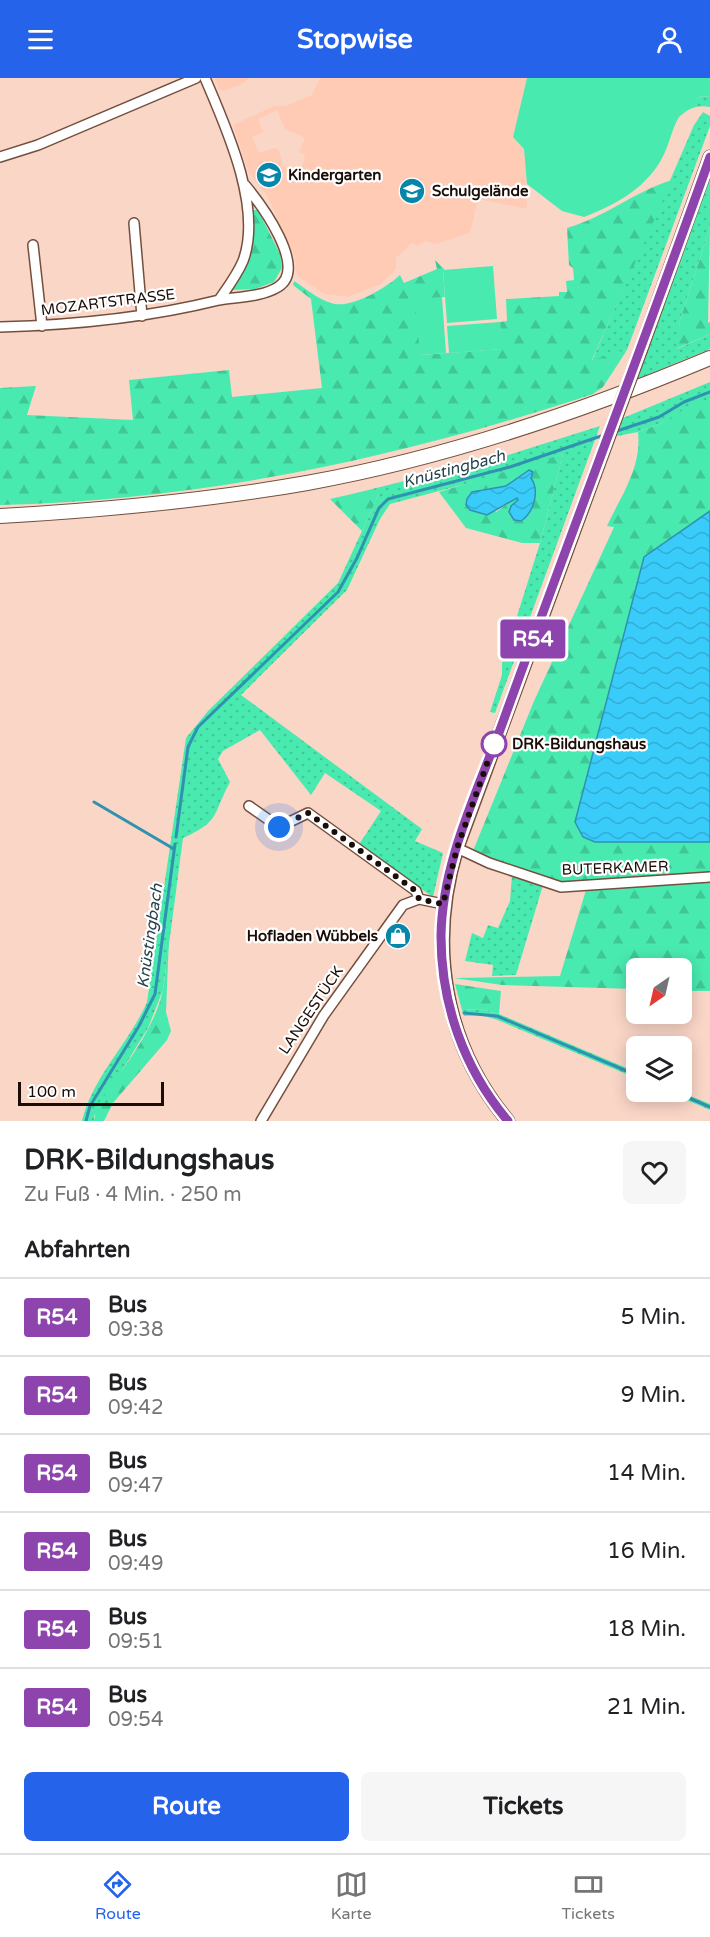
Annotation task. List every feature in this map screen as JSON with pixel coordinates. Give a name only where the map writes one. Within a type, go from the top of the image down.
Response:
[{"type":"main road","points":[[508,1121],[489,1098],[471,1068],[452,1018],[442,962],[443,904],[457,848],[710,157]]},
{"type":"main road","points":[[0,516],[98,510],[218,497],[309,483],[375,468],[510,431],[601,401],[710,358]]},
{"type":"street","points":[[0,158],[38,145],[196,78]]},
{"type":"street","name":"MOZARTSTRASSE","points":[[0,327],[42,326],[142,316],[272,290],[283,284],[289,274],[287,259],[274,227],[245,185],[205,78]]},
{"type":"street","name":"MOZARTSTRASSE","points":[[219,300],[234,279],[244,259],[247,239],[245,185]]},
{"type":"street","points":[[134,223],[142,316]]},
{"type":"street","points":[[33,245],[42,326]]},
{"type":"street","points":[[249,806],[279,827],[308,813],[416,891],[419,899],[443,904]]},
{"type":"street","name":"BUTERKAMER","points":[[457,848],[499,866],[561,886],[710,877]]},
{"type":"street","name":"LANGESTÜCK","points":[[261,1121],[324,1015],[403,904],[419,899]]},
{"type":"shaded area","points":[[215,78],[249,78],[242,84],[224,91],[219,90]]},
{"type":"shaded area","name":"Schulgelände","points":[[320,78],[527,78],[513,137],[525,150],[527,209],[478,199],[470,233],[435,244],[425,241],[418,246],[412,243],[396,258],[396,269],[381,284],[348,297],[324,294],[297,276],[294,254],[267,195],[249,173],[233,125],[274,106],[285,106],[312,95]],"holes":[[[277,110],[285,129],[305,138],[299,152],[305,155],[303,164],[298,174],[294,172],[291,179],[286,177],[288,172],[283,166],[279,150],[274,148],[259,153],[252,137],[263,132],[258,119]]]},
{"type":"green space","points":[[527,78],[710,78],[710,97],[702,96],[683,111],[662,158],[641,185],[614,203],[584,217],[562,211],[527,184],[524,149],[513,137]]},
{"type":"green space","points":[[703,96],[710,97],[710,107],[700,106],[691,109],[676,120],[690,102]]},
{"type":"green space","points":[[703,112],[710,116],[710,126],[627,350],[592,361],[694,125]]},
{"type":"green space","points":[[710,174],[710,227],[680,320],[677,349],[710,334],[710,349],[637,379]]},
{"type":"green space","points":[[672,180],[592,360],[627,350],[603,387],[593,394],[447,438],[300,472],[151,495],[0,505],[0,388],[36,386],[27,415],[133,420],[129,380],[229,370],[232,397],[322,388],[311,299],[293,285],[294,281],[326,301],[339,304],[348,303],[377,291],[400,275],[404,283],[437,269],[435,260],[445,270],[443,271],[445,297],[442,297],[420,355],[501,349],[500,322],[507,321],[506,299],[559,296],[559,292],[567,292],[566,281],[574,280],[573,268],[569,265],[567,228]]},
{"type":"green space","points":[[254,210],[258,210],[280,254],[282,268],[274,282],[255,289],[233,290],[250,259]]},
{"type":"green space","points":[[710,227],[708,323],[710,322],[710,334],[676,349],[680,320]]},
{"type":"green space","points":[[493,266],[497,319],[447,323],[443,270]]},
{"type":"green space","points":[[442,297],[446,353],[420,355],[415,299]]},
{"type":"green space","points":[[500,322],[502,349],[449,353],[447,326]]},
{"type":"green space","points":[[710,382],[710,399],[662,423],[638,432],[617,436],[623,418]]},
{"type":"green space","points":[[710,399],[710,511],[644,557],[633,600],[595,842],[710,842],[710,875],[569,883],[502,865],[473,851],[534,701],[614,527],[607,526],[634,469],[638,432],[662,423],[693,404]]},
{"type":"green space","points":[[600,426],[495,713],[490,712],[502,675],[502,664],[540,543],[563,454],[518,470],[390,504],[380,519],[347,590],[241,695],[422,829],[415,841],[443,853],[433,897],[358,846],[381,811],[325,773],[311,795],[260,730],[223,751],[218,759],[230,782],[210,822],[183,838],[163,990],[148,1028],[94,1116],[94,1121],[82,1121],[94,1089],[147,1002],[186,738],[208,711],[338,583],[379,494],[352,494],[505,456]]},
{"type":"green space","points":[[563,454],[540,543],[522,543],[466,528],[439,492]],"holes":[[[522,476],[531,478],[535,487],[531,510],[511,506],[519,500],[517,497],[496,512],[479,490],[506,486]]]},
{"type":"green space","points":[[352,494],[379,494],[362,531],[330,499]]},
{"type":"green space","points":[[512,875],[543,885],[516,975],[492,976],[493,965],[465,961],[472,933],[483,938],[488,925],[498,928],[510,901]]},
{"type":"green space","points":[[710,880],[710,991],[692,991],[692,958],[626,958],[626,989],[502,985],[454,978],[560,976],[586,890]]},
{"type":"green space","points":[[169,938],[166,1012],[171,1031],[167,1040],[113,1103],[104,1121],[94,1121],[96,1108],[135,1052],[152,1022],[163,990]]},
{"type":"green space","points":[[455,984],[501,991],[499,1014],[481,1009],[462,1010]]},
{"type":"green space","points":[[481,1009],[499,1014],[626,1068],[626,1074],[495,1019],[480,1015],[464,1016],[462,1010]]},
{"type":"green space","points":[[692,1097],[710,1104],[710,1110],[691,1102]]},
{"type":"water","points":[[529,470],[533,472],[531,478],[535,495],[532,507],[521,521],[514,520],[509,512],[511,506],[518,500],[517,498],[487,515],[470,510],[466,505],[472,492],[506,486]]},
{"type":"water","points":[[710,511],[710,842],[595,842],[583,837],[575,822],[644,557]]},
{"type":"waterway","name":"Knüstingbach","points":[[614,432],[659,417],[684,402],[710,392]]},
{"type":"waterway","name":"Knüstingbach","points":[[176,837],[188,747],[198,727],[338,592],[357,558],[379,508],[388,499],[510,467],[604,435]]},
{"type":"waterway","points":[[94,802],[174,849]]},
{"type":"waterway","name":"Knüstingbach","points":[[86,1121],[90,1106],[139,1026],[155,994],[175,844]]},
{"type":"waterway","points":[[464,1013],[497,1016],[626,1071]]},
{"type":"waterway","points":[[692,1099],[710,1107]]},
{"type":"bus line","name":"R54","points":[[508,1121],[489,1098],[471,1068],[452,1018],[442,962],[441,935],[447,882],[494,744],[710,157]]},
{"type":"place","name":"Kindergarten","points":[[269,175]]},
{"type":"place","name":"Schulgelände","points":[[412,191]]},
{"type":"place","name":"DRK-Bildungshaus","points":[[494,744]]},
{"type":"place","name":"Hofladen Wübbels","points":[[398,936]]},
{"type":"route","points":[[279,827],[308,813],[416,891],[419,899],[443,904],[457,848],[494,744]]}]
